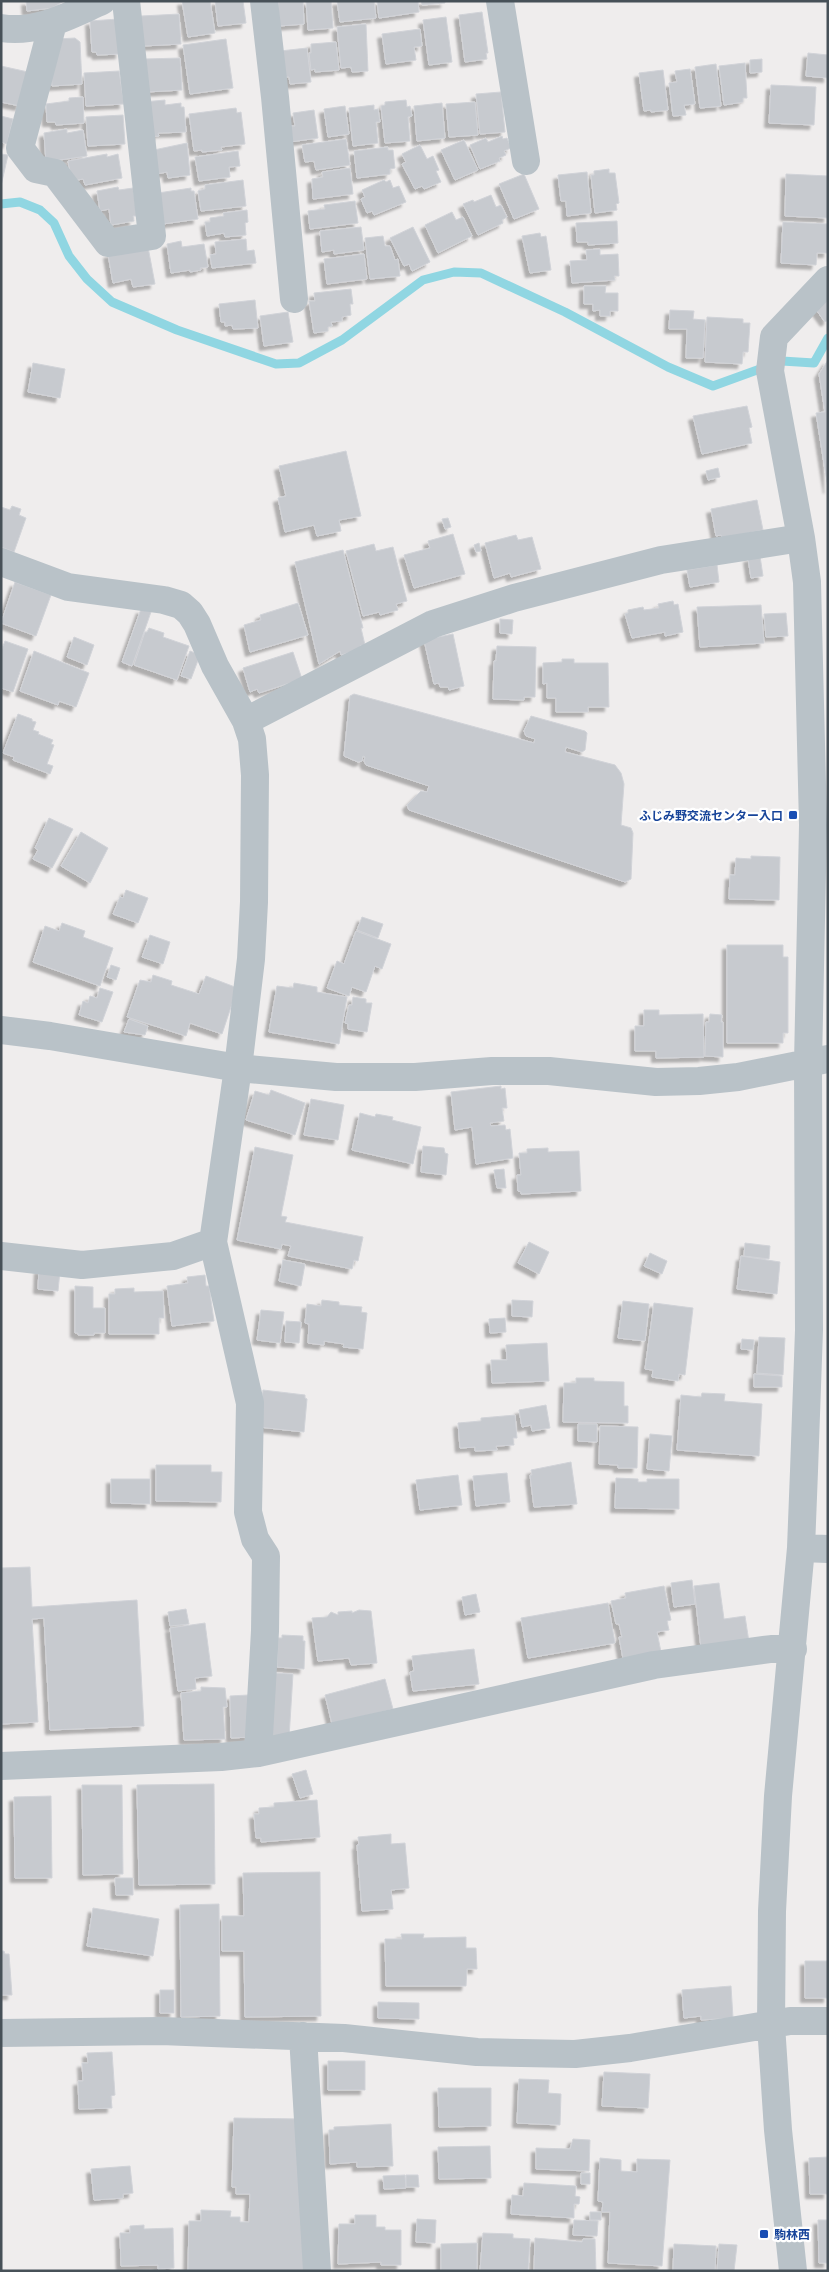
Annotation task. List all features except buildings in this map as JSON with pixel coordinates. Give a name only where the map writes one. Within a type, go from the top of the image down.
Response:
[{"type":"street","points":[[1,28],[13,30],[54,23],[102,1]]},
{"type":"street","points":[[54,23],[20,148],[36,169],[55,173],[108,243],[152,236],[126,1]]},
{"type":"street","points":[[264,1],[294,299]]},
{"type":"street","points":[[500,1],[526,161]]},
{"type":"street","points":[[793,2271],[778,2130],[771,2025],[772,1912],[776,1834],[801,1548],[809,1330],[818,1241],[818,1061],[813,825],[818,580],[801,538],[770,371],[774,337],[828,280]]},
{"type":"street","points":[[246,721],[433,624],[514,598],[661,560],[801,538]]},
{"type":"street","points":[[1,562],[68,587],[164,600],[181,605],[190,613],[197,624],[215,666],[246,721],[252,739],[255,774],[254,902],[251,959],[238,1068],[212,1242],[250,1403],[248,1512],[255,1539],[266,1556],[265,1631],[258,1753]]},
{"type":"street","points":[[1,1030],[50,1036],[238,1068],[336,1077],[415,1077],[492,1071],[540,1071],[656,1082],[698,1081],[738,1077],[818,1061]]},
{"type":"street","points":[[1,1256],[82,1265],[173,1256],[212,1242]]},
{"type":"street","points":[[801,1548],[828,1549]]},
{"type":"street","points":[[1,1766],[221,1757],[258,1753],[654,1665],[771,1650],[792,1650]]},
{"type":"street","points":[[1,2034],[161,2031],[344,2038],[477,2052],[575,2054],[630,2048],[790,2021],[828,2021]]},
{"type":"street","points":[[302,2036],[317,2271]]},
{"type":"waterway","points":[[1,204],[20,202],[40,210],[54,223],[69,256],[87,279],[112,302],[177,330],[276,364],[299,363],[342,340],[423,280],[454,272],[481,273],[565,312],[668,367],[713,386],[782,361],[814,363],[828,338]]},
{"type":"place","name":"ふじみ野交流センター入口","points":[[793,815]]},
{"type":"place","name":"駒林西","points":[[764,2234]]}]
